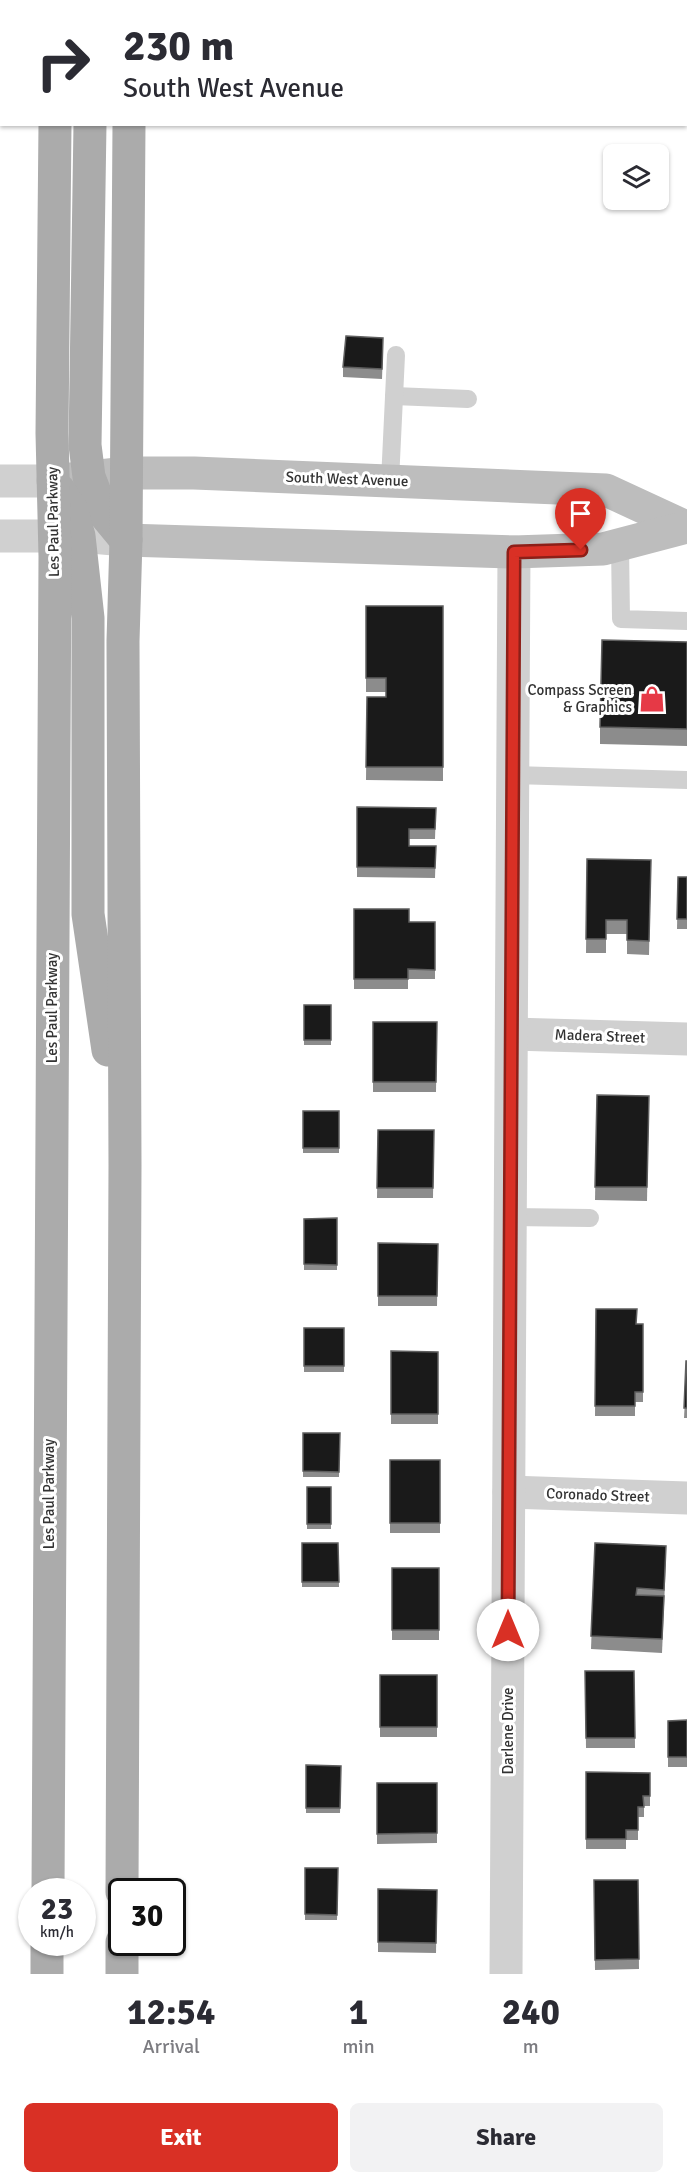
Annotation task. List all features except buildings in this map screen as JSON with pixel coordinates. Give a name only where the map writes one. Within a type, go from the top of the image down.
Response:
[{"type":"main road","name":"Les Paul Parkway","points":[[53,481],[55,126]]},
{"type":"main road","points":[[90,126],[86,445],[89,477],[102,511],[126,540]]},
{"type":"main road","points":[[122,1878],[125,1165],[123,641],[127,473],[129,126]]},
{"type":"main road","points":[[53,481],[71,509],[67,537],[88,618],[88,914],[125,1165]]},
{"type":"main road","name":"Les Paul Parkway","points":[[48,1878],[67,537]]},
{"type":"main road","points":[[47,1956],[47,1974]]},
{"type":"main road","points":[[122,1956],[122,1974]]},
{"type":"street","name":"South West Avenue","points":[[0,481],[53,481],[127,473],[194,473],[606,489],[686,527]]},
{"type":"street","name":"South West Avenue","points":[[0,536],[514,552],[603,549],[686,527]]},
{"type":"street","name":"Darlene Drive","points":[[506,1974],[514,552]]},
{"type":"street","name":"Madera Street","points":[[512,1034],[687,1039]]},
{"type":"street","name":"Coronado Street","points":[[510,1492],[687,1498]]},
{"type":"lane","points":[[390,481],[396,355]]},
{"type":"lane","points":[[394,396],[468,399]]},
{"type":"lane","points":[[620,545],[621,619],[687,621]]},
{"type":"lane","points":[[513,775],[687,780]]},
{"type":"lane","points":[[511,1217],[590,1218]]},
{"type":"place","name":"Compass Screen & Graphics","points":[[652,699]]},
{"type":"route","points":[[508,1630],[514,552],[581,550]]}]
